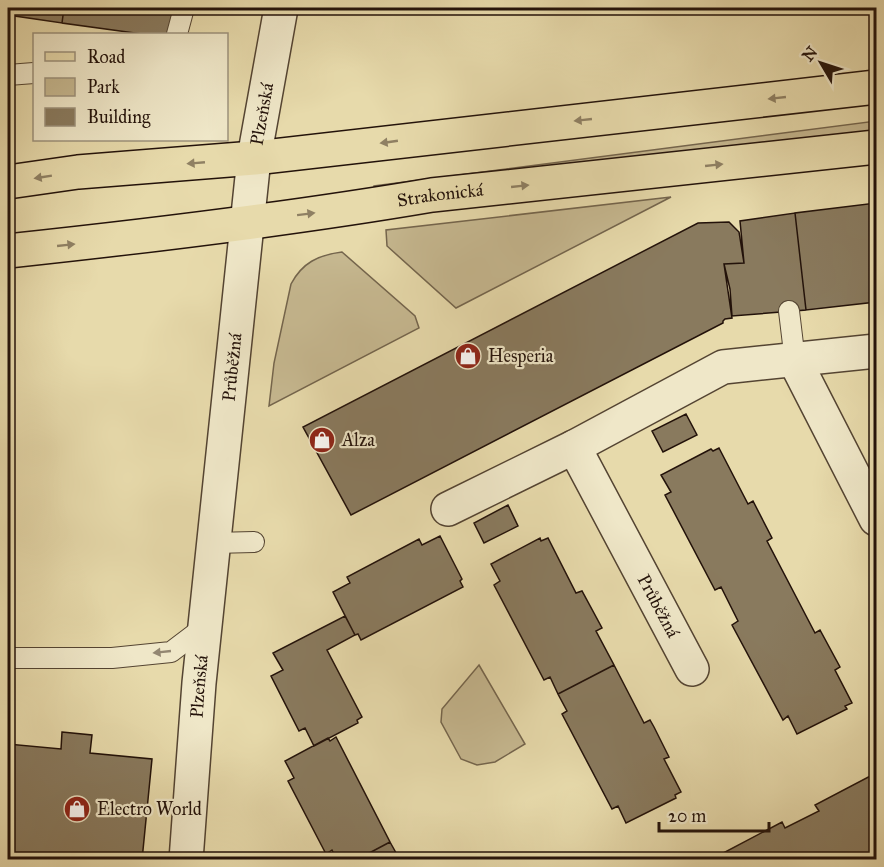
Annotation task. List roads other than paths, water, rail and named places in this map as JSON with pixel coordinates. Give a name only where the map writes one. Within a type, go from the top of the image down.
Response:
[{"type":"main road","points":[[8,182],[78,172],[254,158],[876,87]]},
{"type":"main road","name":"Strakonická","points":[[8,251],[364,207],[432,195],[876,147]]},
{"type":"street","name":"Plzeňská","points":[[248,222],[254,158],[281,8]]},
{"type":"street","name":"Průběžná","points":[[215,528],[248,222]]},
{"type":"street","points":[[448,509],[574,447],[723,367],[876,351]]},
{"type":"street","points":[[795,361],[876,519]]},
{"type":"street","name":"Průběžná","points":[[574,447],[692,669]]},
{"type":"street","name":"Plzeňská","points":[[186,860],[204,627],[215,528]]},
{"type":"lane","points":[[177,33],[184,8]]},
{"type":"lane","points":[[8,75],[33,73]]},
{"type":"lane","points":[[789,311],[795,361]]},
{"type":"lane","points":[[215,528],[254,542]]},
{"type":"lane","points":[[8,658],[112,657],[171,652],[204,627]]},
{"type":"place","name":"Hesperia","points":[[468,356]]},
{"type":"place","name":"Alza","points":[[322,440]]},
{"type":"place","name":"Electro World","points":[[77,809]]}]
